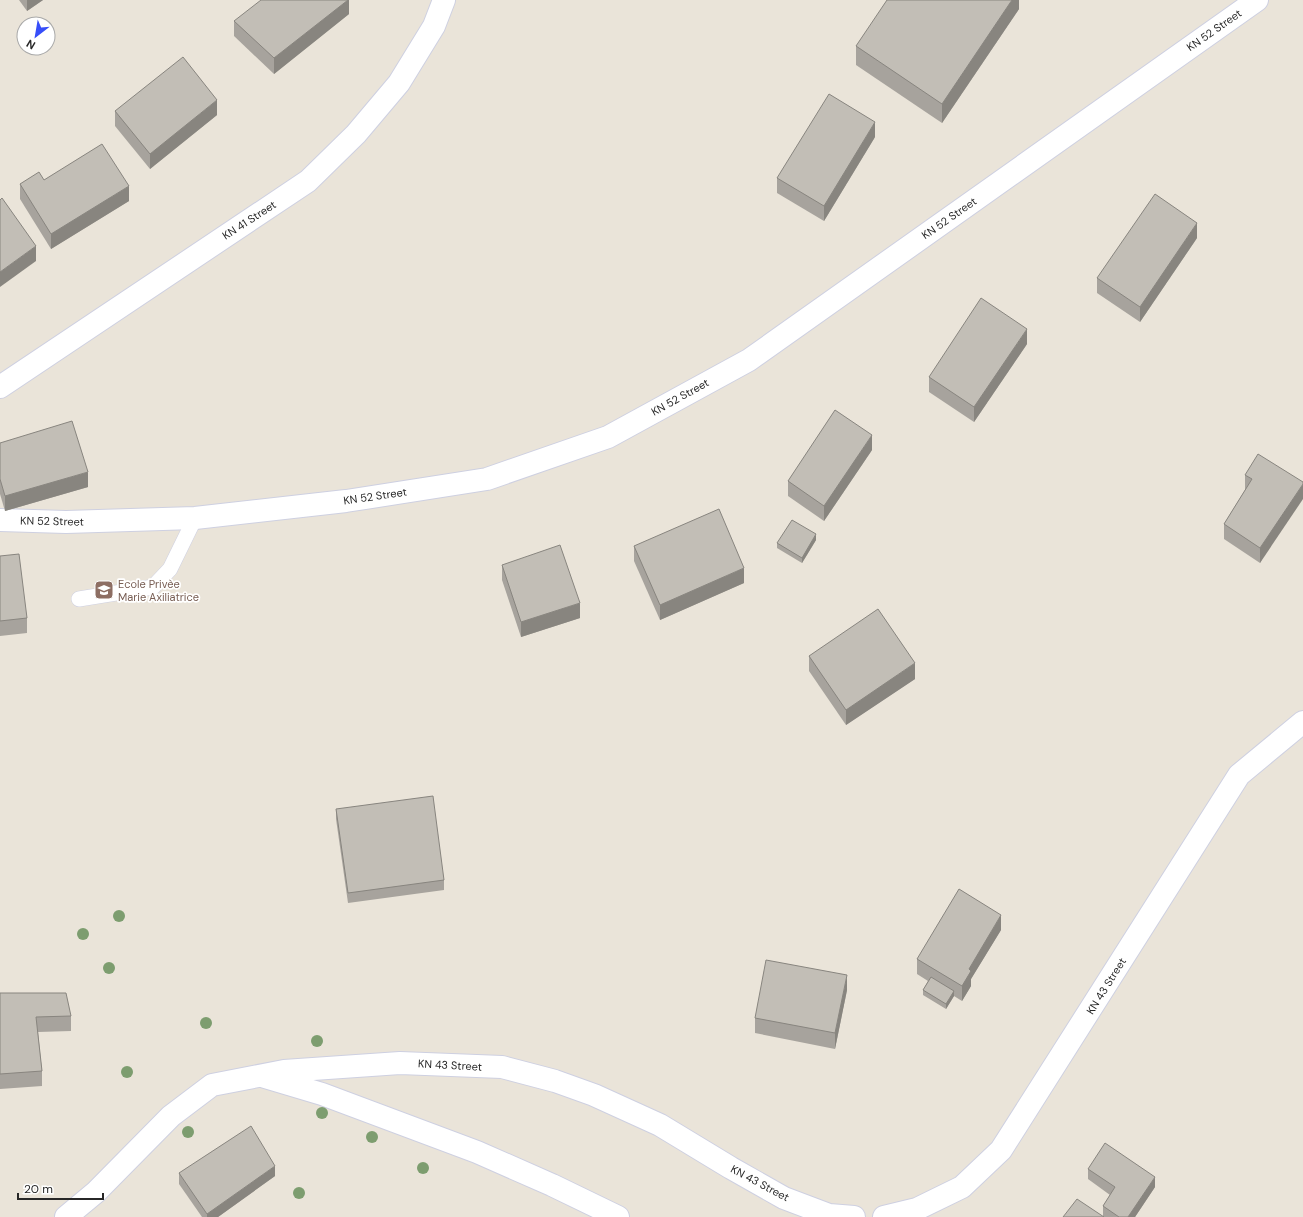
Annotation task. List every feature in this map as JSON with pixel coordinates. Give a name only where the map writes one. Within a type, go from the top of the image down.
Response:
[{"type":"street","name":"KN 41 Street","points":[[0,387],[308,181],[356,134],[399,83],[434,26],[444,0]]},
{"type":"street","name":"KN 52 Street","points":[[0,520],[66,522],[195,518],[346,501],[488,479],[608,437],[749,360],[1257,0]]},
{"type":"street","name":"KN 43 Street","points":[[884,1217],[916,1209],[962,1187],[1001,1150],[1239,775],[1301,721]]},
{"type":"street","name":"KN 43 Street","points":[[66,1217],[96,1192],[171,1116],[212,1085],[284,1071],[400,1062],[502,1067],[555,1081],[594,1095],[660,1125],[784,1198],[829,1215],[854,1217]]},
{"type":"street","points":[[240,1065],[260,1076],[322,1094],[477,1152],[552,1185],[618,1217]]},
{"type":"lane","points":[[79,599],[153,587],[170,569],[195,518]]},
{"type":"building","points":[[261,0],[348,0],[274,58],[234,21]]},
{"type":"building","points":[[887,0],[1012,0],[942,104],[856,46]]},
{"type":"building","points":[[183,57],[217,100],[150,154],[115,111]]},
{"type":"building","points":[[829,94],[875,122],[824,206],[777,178]]},
{"type":"building","points":[[102,144],[129,186],[51,234],[20,184],[39,172],[44,180]]},
{"type":"building","points":[[1155,194],[1197,223],[1140,307],[1097,278]]},
{"type":"building","points":[[2,198],[36,246],[0,272],[0,200]]},
{"type":"building","points":[[981,298],[1027,329],[974,407],[929,377]]},
{"type":"building","points":[[835,410],[872,435],[824,506],[788,481]]},
{"type":"building","points":[[72,421],[88,472],[5,496],[0,479],[0,443]]},
{"type":"building","points":[[1258,454],[1303,482],[1260,548],[1224,524],[1252,479],[1245,475]]},
{"type":"building","points":[[719,509],[744,568],[660,605],[634,546]]},
{"type":"building","points":[[792,520],[816,534],[802,558],[777,543]]},
{"type":"building","points":[[560,545],[580,603],[521,622],[502,565]]},
{"type":"building","points":[[19,554],[27,618],[0,621],[0,556]]},
{"type":"building","points":[[878,609],[915,663],[846,710],[809,656]]},
{"type":"building","points":[[433,796],[444,880],[348,893],[336,809]]},
{"type":"building","points":[[959,889],[1001,915],[969,969],[971,971],[962,986],[917,959]]},
{"type":"building","points":[[766,960],[847,975],[835,1033],[755,1018]]},
{"type":"building","points":[[931,977],[954,991],[946,1004],[923,990]]},
{"type":"building","points":[[0,993],[66,993],[71,1016],[36,1017],[42,1071],[0,1074]]},
{"type":"building","points":[[251,1126],[275,1166],[207,1214],[179,1173]]},
{"type":"building","points":[[1105,1143],[1155,1177],[1128,1217],[1119,1217],[1103,1206],[1115,1187],[1088,1169]]},
{"type":"building","points":[[1077,1199],[1104,1217],[1063,1217]]},
{"type":"place","name":"Ecole Privèe Marie Axiliatrice","points":[[104,590]]}]
